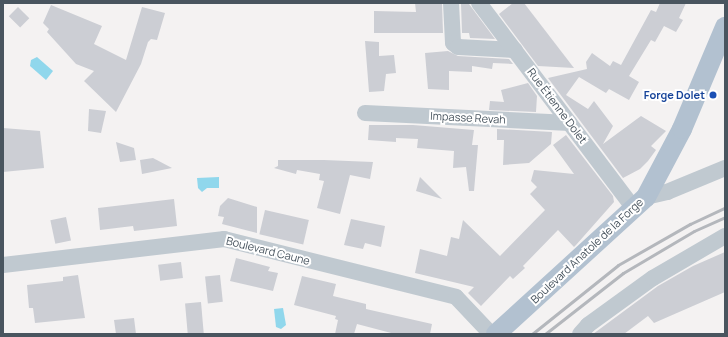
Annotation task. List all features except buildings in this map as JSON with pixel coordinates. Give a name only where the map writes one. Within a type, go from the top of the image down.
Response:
[{"type":"main road","name":"Boulevard Anatole de la Forge","points":[[496,334],[640,203],[682,129],[725,27]]},
{"type":"street","points":[[451,3],[453,43],[458,47],[515,50]]},
{"type":"street","name":"Rue Étienne Dolet","points":[[479,3],[570,123],[640,203]]},
{"type":"street","name":"Impasse Revah","points":[[365,113],[570,123]]},
{"type":"street","points":[[640,203],[725,168]]},
{"type":"street","points":[[580,334],[588,325],[653,278],[725,236]]},
{"type":"street","name":"Boulevard Caune","points":[[3,265],[224,239],[456,298],[491,334]]},
{"type":"water","points":[[37,57],[53,71],[46,80],[30,66],[31,60]]},
{"type":"water","points":[[219,177],[219,188],[207,188],[202,192],[198,188],[197,178]]},
{"type":"water","points":[[283,308],[286,325],[281,329],[276,327],[274,309]]},
{"type":"railway","points":[[532,334],[618,265],[690,224],[725,208]]},
{"type":"railway","points":[[545,334],[623,273],[694,231],[725,217]]},
{"type":"place","name":"Forge Dolet","points":[[713,95]]}]
